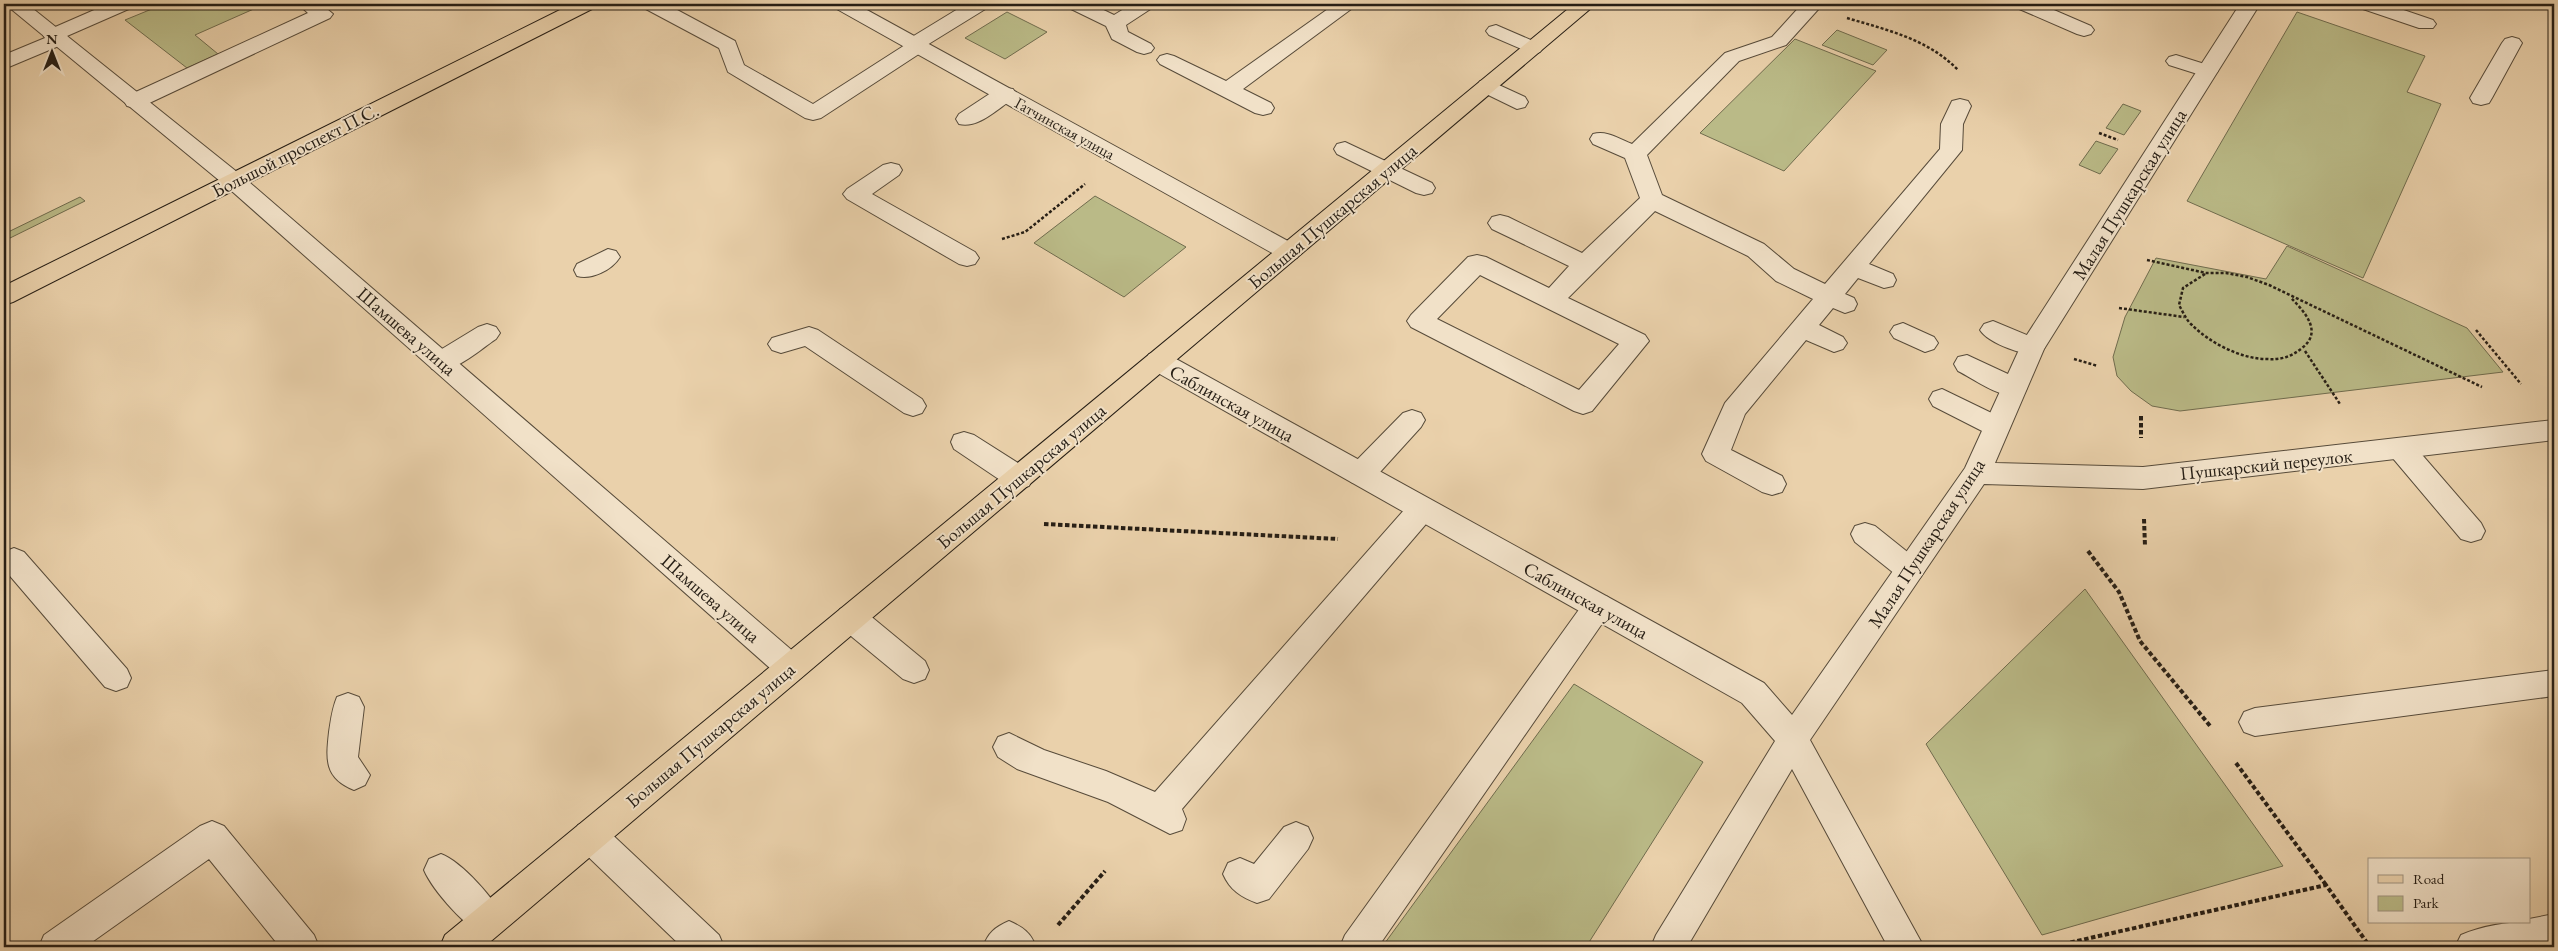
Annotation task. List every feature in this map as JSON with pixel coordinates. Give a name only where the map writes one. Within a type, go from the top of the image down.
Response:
[{"type":"main road","name":"Большой проспект П.С.","points":[[4,296],[586,4]]},
{"type":"main road","name":"Большая Пушкарская улица","points":[[456,947],[1586,4]]},
{"type":"street","name":"Шамшева улица","points":[[15,4],[234,181],[791,668]]},
{"type":"street","points":[[4,63],[124,4]]},
{"type":"street","points":[[135,101],[323,14],[308,4]]},
{"type":"street","points":[[651,4],[728,45],[735,68],[812,113],[980,4]]},
{"type":"street","name":"Гатчинская улица","points":[[842,4],[1289,252]]},
{"type":"street","points":[[1076,4],[1115,23],[1119,35],[1144,48]]},
{"type":"street","points":[[1115,23],[1145,4]]},
{"type":"street","points":[[1228,90],[1348,4]]},
{"type":"street","points":[[2024,4],[2084,30]]},
{"type":"street","name":"Малая Пушкарская улица","points":[[1668,947],[1793,740],[1977,473],[2032,347],[2250,4]]},
{"type":"street","points":[[2367,4],[2426,24]]},
{"type":"street","points":[[1635,154],[1732,57],[1779,41],[1809,5]]},
{"type":"street","points":[[1496,31],[1533,48]]},
{"type":"street","points":[[2481,98],[2512,43]]},
{"type":"street","points":[[1167,60],[1263,108]]},
{"type":"street","points":[[2176,61],[2207,71]]},
{"type":"street","points":[[1488,86],[1518,102]]},
{"type":"street","points":[[967,120],[1005,94]]},
{"type":"street","points":[[1772,484],[1716,454],[1734,410],[1801,327],[1836,300],[1853,266],[1951,150],[1952,124],[1960,106]]},
{"type":"street","points":[[1601,139],[1635,154],[1652,200],[1756,250],[1786,274],[1836,300]]},
{"type":"street","points":[[1345,149],[1424,188]]},
{"type":"street","points":[[890,170],[855,194],[967,258]]},
{"type":"street","points":[[1552,300],[1585,264],[1652,200]]},
{"type":"street","points":[[1500,223],[1585,264]]},
{"type":"street","points":[[586,270],[608,257]]},
{"type":"street","points":[[1477,263],[1552,300],[1636,341],[1583,404],[1475,356],[1420,321],[1477,263]]},
{"type":"street","points":[[1853,266],[1884,280]]},
{"type":"street","points":[[1801,327],[1834,343]]},
{"type":"street","points":[[1993,330],[2032,347]]},
{"type":"street","points":[[441,362],[487,333]]},
{"type":"street","points":[[781,344],[809,336],[913,406]]},
{"type":"street","name":"Саблинская улица","points":[[1158,361],[1753,693],[1793,740],[1907,947]]},
{"type":"street","points":[[1967,364],[2014,388]]},
{"type":"street","points":[[1942,398],[1997,427]]},
{"type":"street","points":[[1361,474],[1412,420]]},
{"type":"street","name":"Пушкарский переулок","points":[[1977,473],[2142,478],[2554,430]]},
{"type":"street","points":[[964,442],[1019,478]]},
{"type":"street","points":[[2401,449],[2470,531]]},
{"type":"street","points":[[1008,747],[1020,756],[1092,782],[1165,815],[1422,509]]},
{"type":"street","points":[[1865,534],[1910,570]]},
{"type":"street","points":[[4,566],[14,560],[116,678]]},
{"type":"street","points":[[1357,947],[1598,606]]},
{"type":"street","points":[[851,618],[914,670]]},
{"type":"street","points":[[2255,722],[2554,683]]},
{"type":"street","points":[[348,708],[342,761],[354,774]]},
{"type":"street","points":[[590,836],[707,947]]},
{"type":"street","points":[[56,947],[212,837],[302,947]]},
{"type":"street","points":[[1240,874],[1257,888],[1296,838]]},
{"type":"street","points":[[441,870],[488,921]]},
{"type":"street","points":[[2473,947],[2554,931]]},
{"type":"street","points":[[1000,947],[1009,938],[1019,947]]},
{"type":"path","points":[[1809,5],[1901,36],[1934,50],[1957,68],[1962,78],[1960,106]]},
{"type":"path","points":[[967,258],[986,244],[1025,232],[1090,180]]},
{"type":"path","points":[[2148,260],[2206,273],[2226,273],[2248,277],[2269,285],[2288,296],[2482,387]]},
{"type":"path","points":[[2206,273],[2190,279],[2180,289],[2178,302],[2184,317],[2196,330],[2213,343],[2232,352],[2274,359],[2291,357],[2305,351],[2312,339],[2312,325],[2304,310],[2288,296]]},
{"type":"path","points":[[2119,308],[2184,317]]},
{"type":"path","points":[[2476,330],[2521,384]]},
{"type":"path","points":[[2305,351],[2340,404]]},
{"type":"path","points":[[1044,524],[1340,539]]},
{"type":"path","points":[[2088,551],[2119,592]]},
{"type":"path","points":[[1056,926],[1105,871]]},
{"type":"path","points":[[2050,947],[2326,885],[2370,947]]},
{"type":"green space","points":[[164,4],[265,4],[195,35],[218,54],[187,68],[125,20]]},
{"type":"green space","points":[[1007,12],[1047,32],[1005,59],[965,38]]},
{"type":"green space","points":[[2297,12],[2425,56],[2407,92],[2441,104],[2363,278],[2187,201]]},
{"type":"green space","points":[[1837,30],[1887,50],[1873,65],[1822,45]]},
{"type":"green space","points":[[1795,39],[1876,71],[1784,171],[1700,133]]},
{"type":"green space","points":[[2123,104],[2141,111],[2124,135],[2106,128]]},
{"type":"green space","points":[[2096,141],[2118,149],[2100,174],[2079,165]]},
{"type":"green space","points":[[1095,196],[1186,247],[1124,297],[1034,243]]},
{"type":"green space","points":[[80,197],[85,201],[4,241],[4,234]]},
{"type":"green space","points":[[2287,246],[2467,328],[2503,372],[2180,411],[2152,406],[2131,391],[2117,376],[2113,357],[2125,317],[2156,258],[2266,279]]},
{"type":"green space","points":[[2085,589],[2283,866],[2042,935],[1926,744]]},
{"type":"green space","points":[[1574,684],[1703,762],[1586,947],[1382,947]]}]
